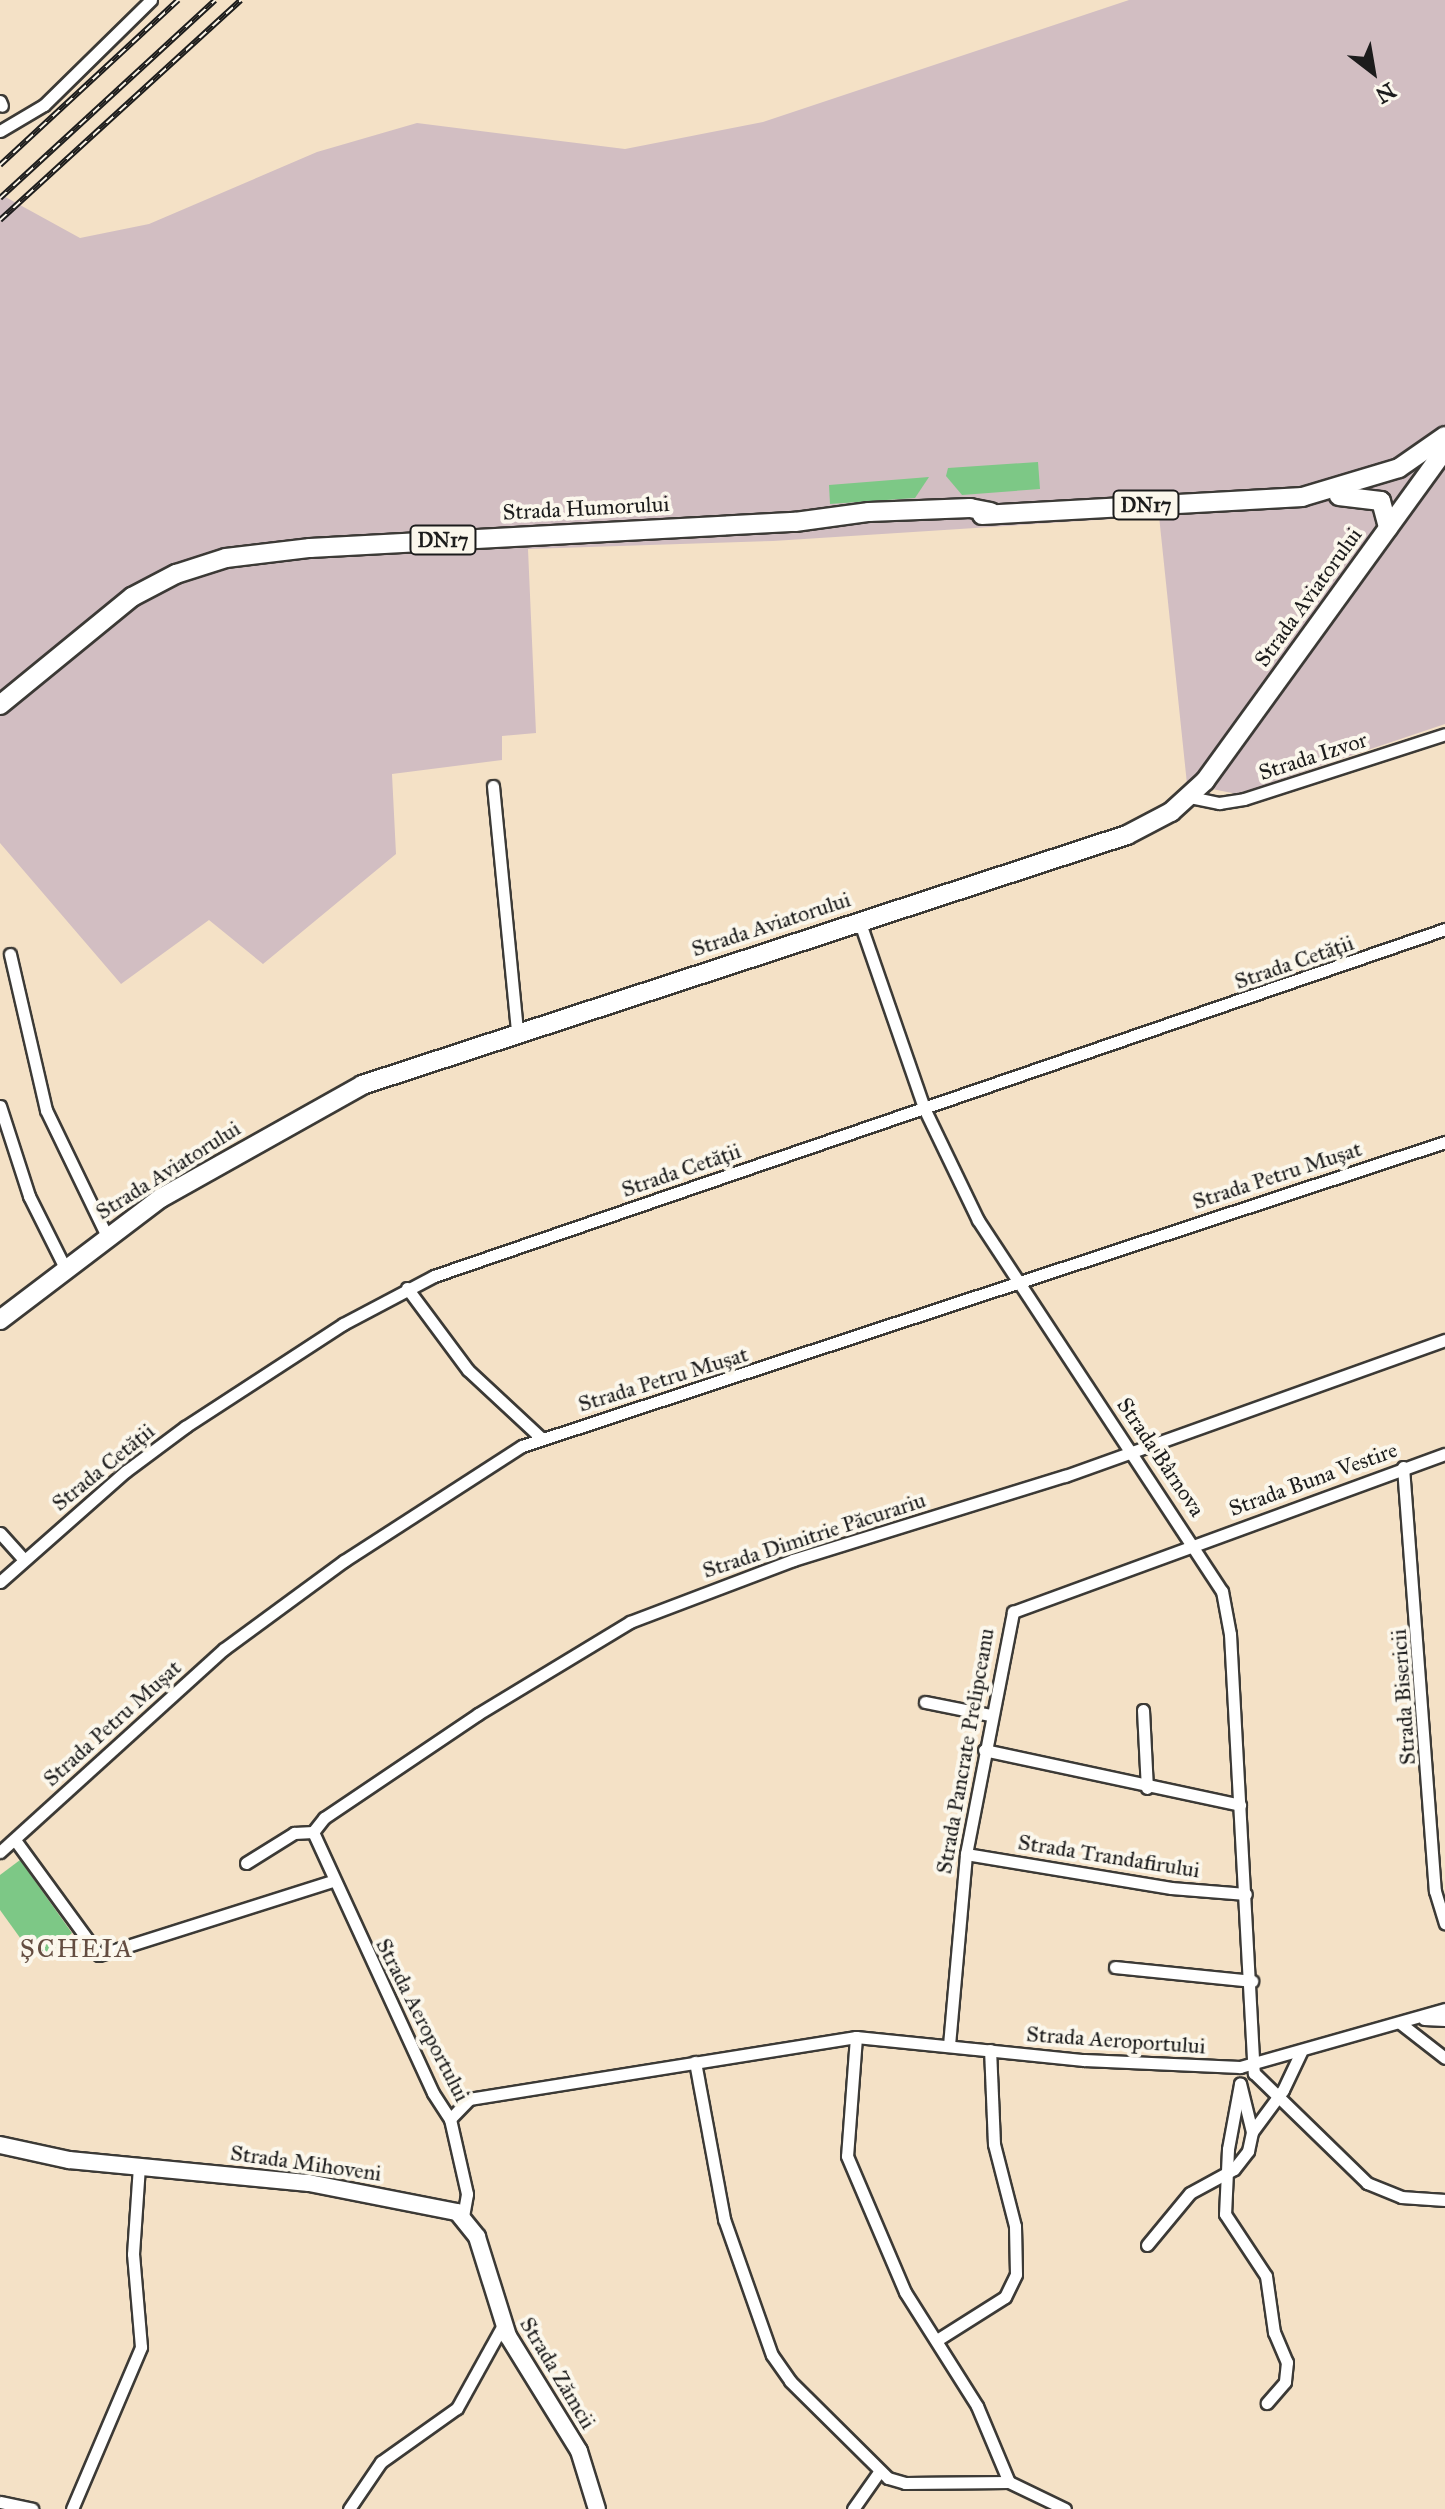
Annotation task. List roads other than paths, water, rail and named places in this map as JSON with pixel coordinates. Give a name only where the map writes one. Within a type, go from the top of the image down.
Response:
[{"type":"main road","name":"Strada Humorului","points":[[0,705],[149,587],[195,567],[239,556],[848,518],[869,522],[991,512],[1302,497],[1399,468],[1445,436]]},
{"type":"main road","name":"Strada Aviatorului","points":[[0,1320],[161,1198],[337,1096],[410,1065],[1127,835],[1190,797],[1445,450]]},
{"type":"main road","points":[[1302,497],[1376,498],[1388,512],[1388,528]]},
{"type":"main road","name":"Strada Humorului","points":[[0,714],[66,650]]},
{"type":"main road","name":"Strada Mihoveni","points":[[0,2145],[69,2160],[309,2183],[437,2206],[463,2216]]},
{"type":"main road","name":"Strada Zămcii","points":[[463,2216],[480,2244],[503,2325],[569,2429],[597,2509]]},
{"type":"street","points":[[0,131],[44,105],[151,0]]},
{"type":"street","name":"Strada Izvor","points":[[1190,797],[1219,803],[1244,799],[1445,734]]},
{"type":"street","points":[[493,786],[517,1031]]},
{"type":"street","name":"Strada Bârnova","points":[[859,920],[924,1108],[978,1220],[1195,1544],[1227,1606],[1252,1981],[1246,2067]]},
{"type":"street","name":"Strada Cetății","points":[[0,1582],[185,1427],[407,1288],[474,1260],[1445,929]]},
{"type":"street","points":[[10,954],[46,1110],[107,1236]]},
{"type":"street","points":[[0,1106],[29,1196],[65,1268]]},
{"type":"street","name":"Strada Petru Mușat","points":[[0,1852],[244,1633],[450,1489],[540,1437],[788,1362],[1018,1281],[1445,1142]]},
{"type":"street","points":[[407,1288],[468,1370],[540,1437]]},
{"type":"street","name":"Strada Dimitrie Păcurariu","points":[[246,1863],[294,1833],[313,1832],[324,1818],[478,1714],[630,1622],[793,1560],[1132,1451],[1445,1340]]},
{"type":"street","name":"Strada Buna Vestire","points":[[1195,1544],[1445,1454]]},
{"type":"street","name":"Strada Bisericii","points":[[1403,1467],[1434,1874],[1445,1924]]},
{"type":"street","points":[[0,1533],[24,1560]]},
{"type":"street","name":"Strada Pancrate Prelipceanu","points":[[949,2045],[966,1854],[1006,1628],[1018,1608],[1195,1544]]},
{"type":"street","points":[[925,1702],[990,1715]]},
{"type":"street","points":[[1143,1710],[1147,1788]]},
{"type":"street","points":[[984,1750],[1147,1788],[1240,1805]]},
{"type":"street","name":"Strada Aeroportului","points":[[313,1832],[332,1881],[433,2093],[450,2119],[469,2099],[856,2037],[990,2050],[1246,2067],[1416,2019]]},
{"type":"street","points":[[15,1840],[99,1955],[332,1881]]},
{"type":"street","name":"Strada Trandafirului","points":[[966,1854],[1171,1888],[1246,1894]]},
{"type":"street","points":[[1115,1967],[1252,1981]]},
{"type":"street","points":[[1416,2019],[1445,2009]]},
{"type":"street","points":[[1416,2019],[1445,2020]]},
{"type":"street","points":[[1400,2023],[1445,2058]]},
{"type":"street","points":[[856,2037],[847,2156],[905,2292],[977,2406],[1009,2482]]},
{"type":"street","points":[[937,2340],[1005,2297],[1016,2274],[1015,2226],[994,2144],[990,2050]]},
{"type":"street","points":[[1147,2245],[1190,2193],[1226,2174],[1248,2151],[1252,2132],[1278,2098],[1301,2052]]},
{"type":"street","points":[[695,2062],[724,2219],[772,2355],[800,2391],[879,2472],[905,2483],[1009,2482],[1065,2509]]},
{"type":"street","points":[[1267,2403],[1285,2382],[1287,2362],[1274,2332],[1266,2276],[1225,2214],[1226,2174],[1240,2084],[1246,2067],[1367,2183],[1401,2197],[1445,2200]]},
{"type":"street","points":[[1240,2084],[1252,2132]]},
{"type":"street","points":[[450,2119],[467,2194],[463,2216]]},
{"type":"street","points":[[72,2509],[141,2347],[133,2254],[139,2167]]},
{"type":"street","points":[[349,2509],[381,2462],[457,2408],[503,2325]]},
{"type":"street","points":[[853,2509],[879,2472]]},
{"type":"street","points":[[0,2502],[32,2509]]},
{"type":"railway","points":[[0,165],[178,0]]},
{"type":"railway","points":[[0,198],[215,0]]},
{"type":"railway","points":[[0,220],[241,0]]},
{"type":"district","name":"ȘCHEIA","points":[[77,1949]]}]
